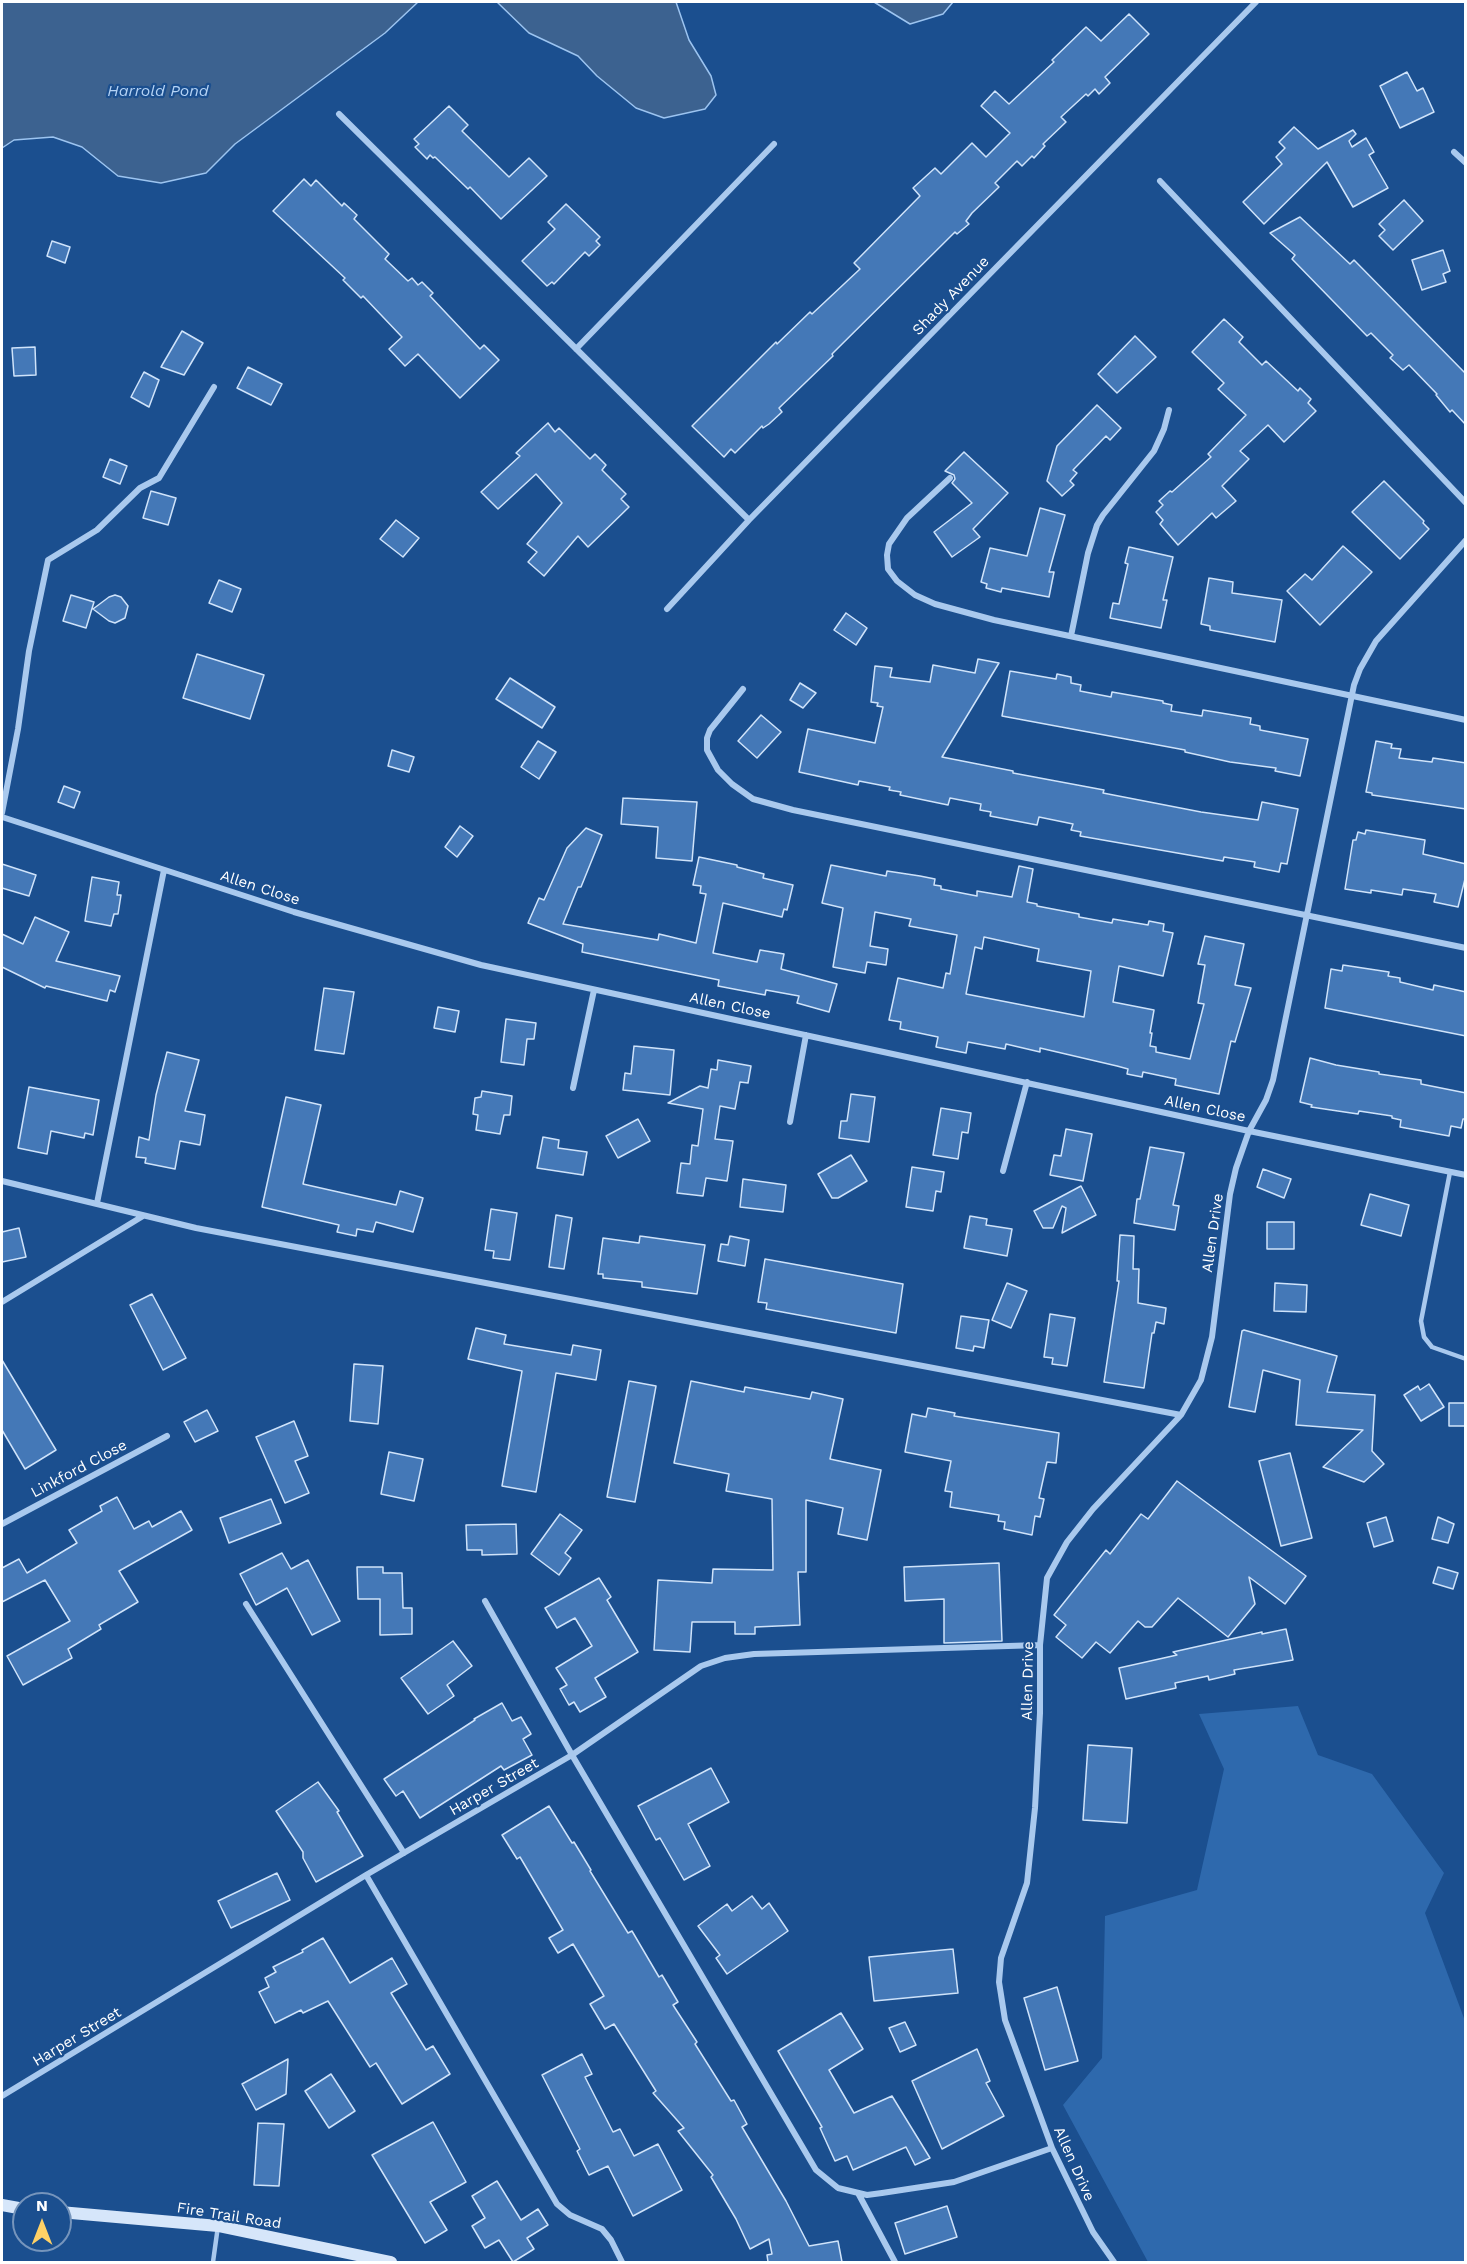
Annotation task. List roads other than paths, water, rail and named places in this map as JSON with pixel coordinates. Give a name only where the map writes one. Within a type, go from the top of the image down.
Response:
[{"type":"street","name":"Shady Avenue","points":[[667,609],[749,520],[1256,2]]},
{"type":"street","points":[[339,114],[749,520]]},
{"type":"street","points":[[576,349],[774,144]]},
{"type":"street","points":[[1454,152],[1466,163]]},
{"type":"street","points":[[1160,181],[1466,503]]},
{"type":"street","points":[[2,815],[18,729],[29,651],[48,560],[97,530],[140,488],[159,478],[214,387]]},
{"type":"street","points":[[1071,636],[1088,553],[1097,525],[1154,451],[1164,429],[1169,410]]},
{"type":"street","points":[[950,478],[907,518],[889,544],[888,569],[897,581],[915,595],[962,613],[1466,720]]},
{"type":"street","name":"Allen Drive","points":[[1114,2262],[1093,2232],[1052,2148],[1005,2020],[999,1982],[1001,1958],[1027,1883],[1035,1808],[1040,1713],[1040,1645],[1047,1578],[1067,1542],[1093,1509],[1181,1415],[1201,1380],[1208,1356],[1230,1194],[1236,1168],[1273,1080],[1352,695],[1360,669],[1376,641],[1466,540]]},
{"type":"street","points":[[743,689],[710,730],[707,750],[718,770],[732,784],[753,799],[793,810],[1466,948]]},
{"type":"street","name":"Allen Close","points":[[2,815],[294,912],[481,966],[1466,1175]]},
{"type":"street","points":[[97,1203],[164,870]]},
{"type":"street","points":[[573,1088],[594,990]]},
{"type":"street","points":[[790,1122],[806,1035]]},
{"type":"street","points":[[1003,1171],[1027,1082]]},
{"type":"street","points":[[2,1180],[143,1216],[1181,1415]]},
{"type":"street","points":[[2,1302],[143,1216]]},
{"type":"street","name":"Linkford Close","points":[[2,1524],[167,1436]]},
{"type":"street","points":[[484,1601],[816,2170],[838,2188],[858,2193],[882,2193],[954,2182],[1052,2148]]},
{"type":"street","points":[[246,1604],[404,1853]]},
{"type":"street","name":"Harper Street","points":[[2,2096],[366,1875],[572,1755],[702,1666],[725,1658],[754,1654],[1040,1645]]},
{"type":"street","points":[[366,1875],[557,2204],[570,2215],[602,2229],[611,2240],[622,2262]]},
{"type":"street","points":[[858,2193],[895,2262]]},
{"type":"street","name":"Fire Trail Road","points":[[72,2213],[218,2226],[391,2262]]},
{"type":"lane","points":[[1450,1172],[1421,1321],[1424,1337],[1431,1347],[1466,1359]]},
{"type":"lane","points":[[213,2262],[218,2226]]},
{"type":"water","name":"Harrold Pond","points":[[2,2],[418,2],[385,33],[235,144],[206,173],[161,183],[118,176],[82,147],[53,137],[14,140],[2,148]]},
{"type":"water","points":[[497,2],[676,2],[689,40],[711,76],[716,95],[705,109],[664,118],[636,108],[597,76],[578,56],[529,33]]},
{"type":"water","points":[[874,2],[953,2],[943,14],[910,24]]}]
